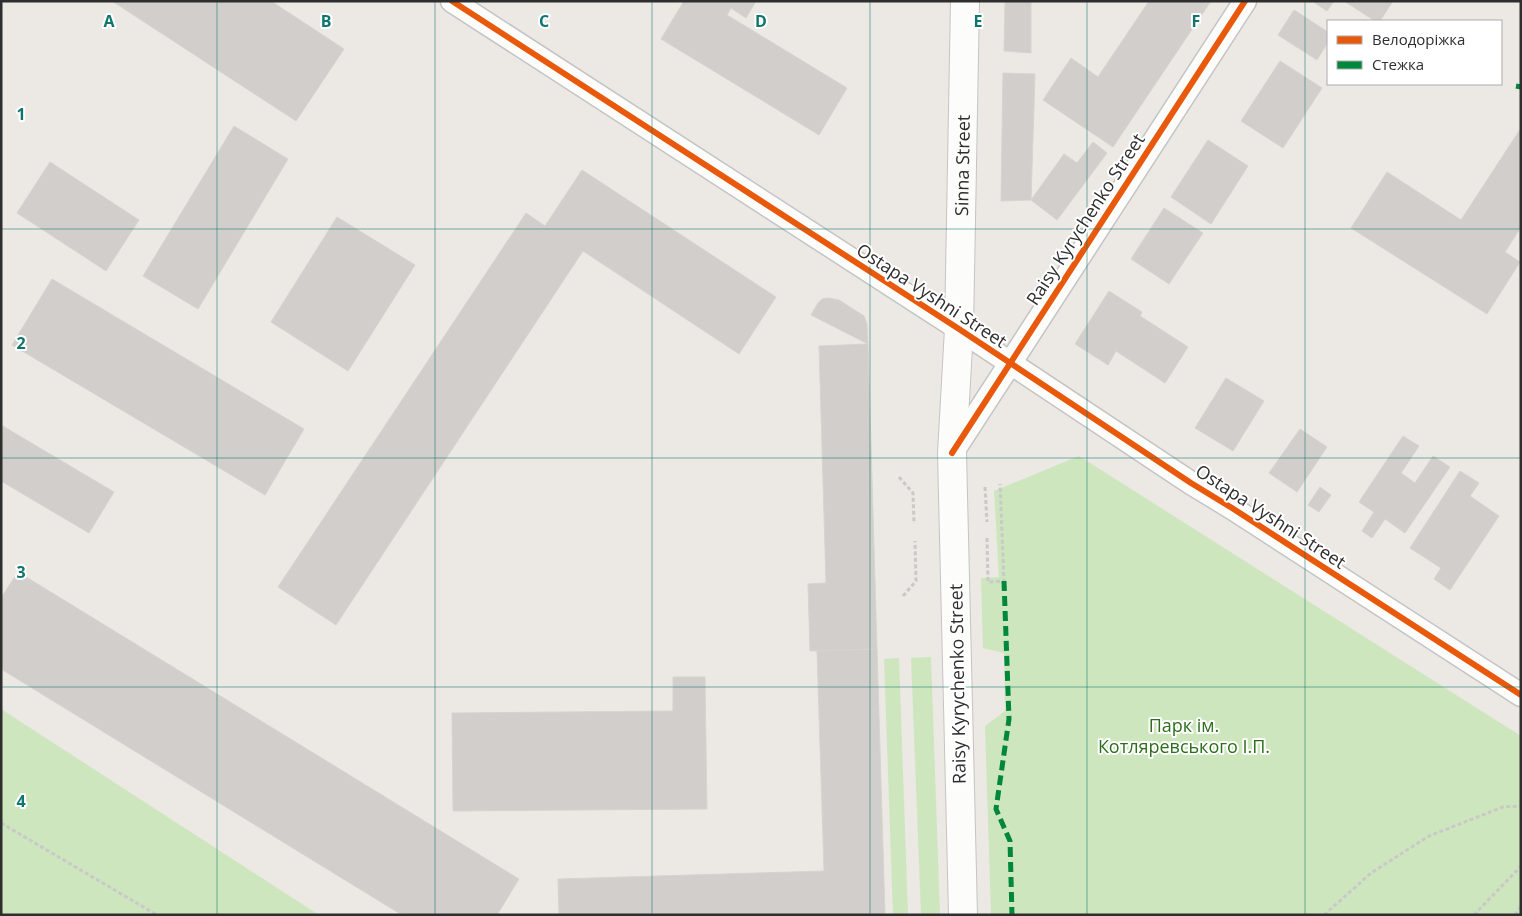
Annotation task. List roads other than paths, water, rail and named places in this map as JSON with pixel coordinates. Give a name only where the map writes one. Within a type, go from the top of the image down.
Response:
[{"type":"main road","name":"Sinna Street","points":[[958,329],[965,1]]},
{"type":"main road","name":"Raisy Kyrychenko Street","points":[[958,329],[952,453],[963,915]]},
{"type":"street","name":"Ostapa Vyshni Street","points":[[452,1],[958,329],[1191,483],[1521,695]]},
{"type":"street","name":"Raisy Kyrychenko Street","points":[[952,453],[1245,1]]},
{"type":"park label","name":"Парк ім. Котляревського І.П.","points":[[1184,735]]}]
